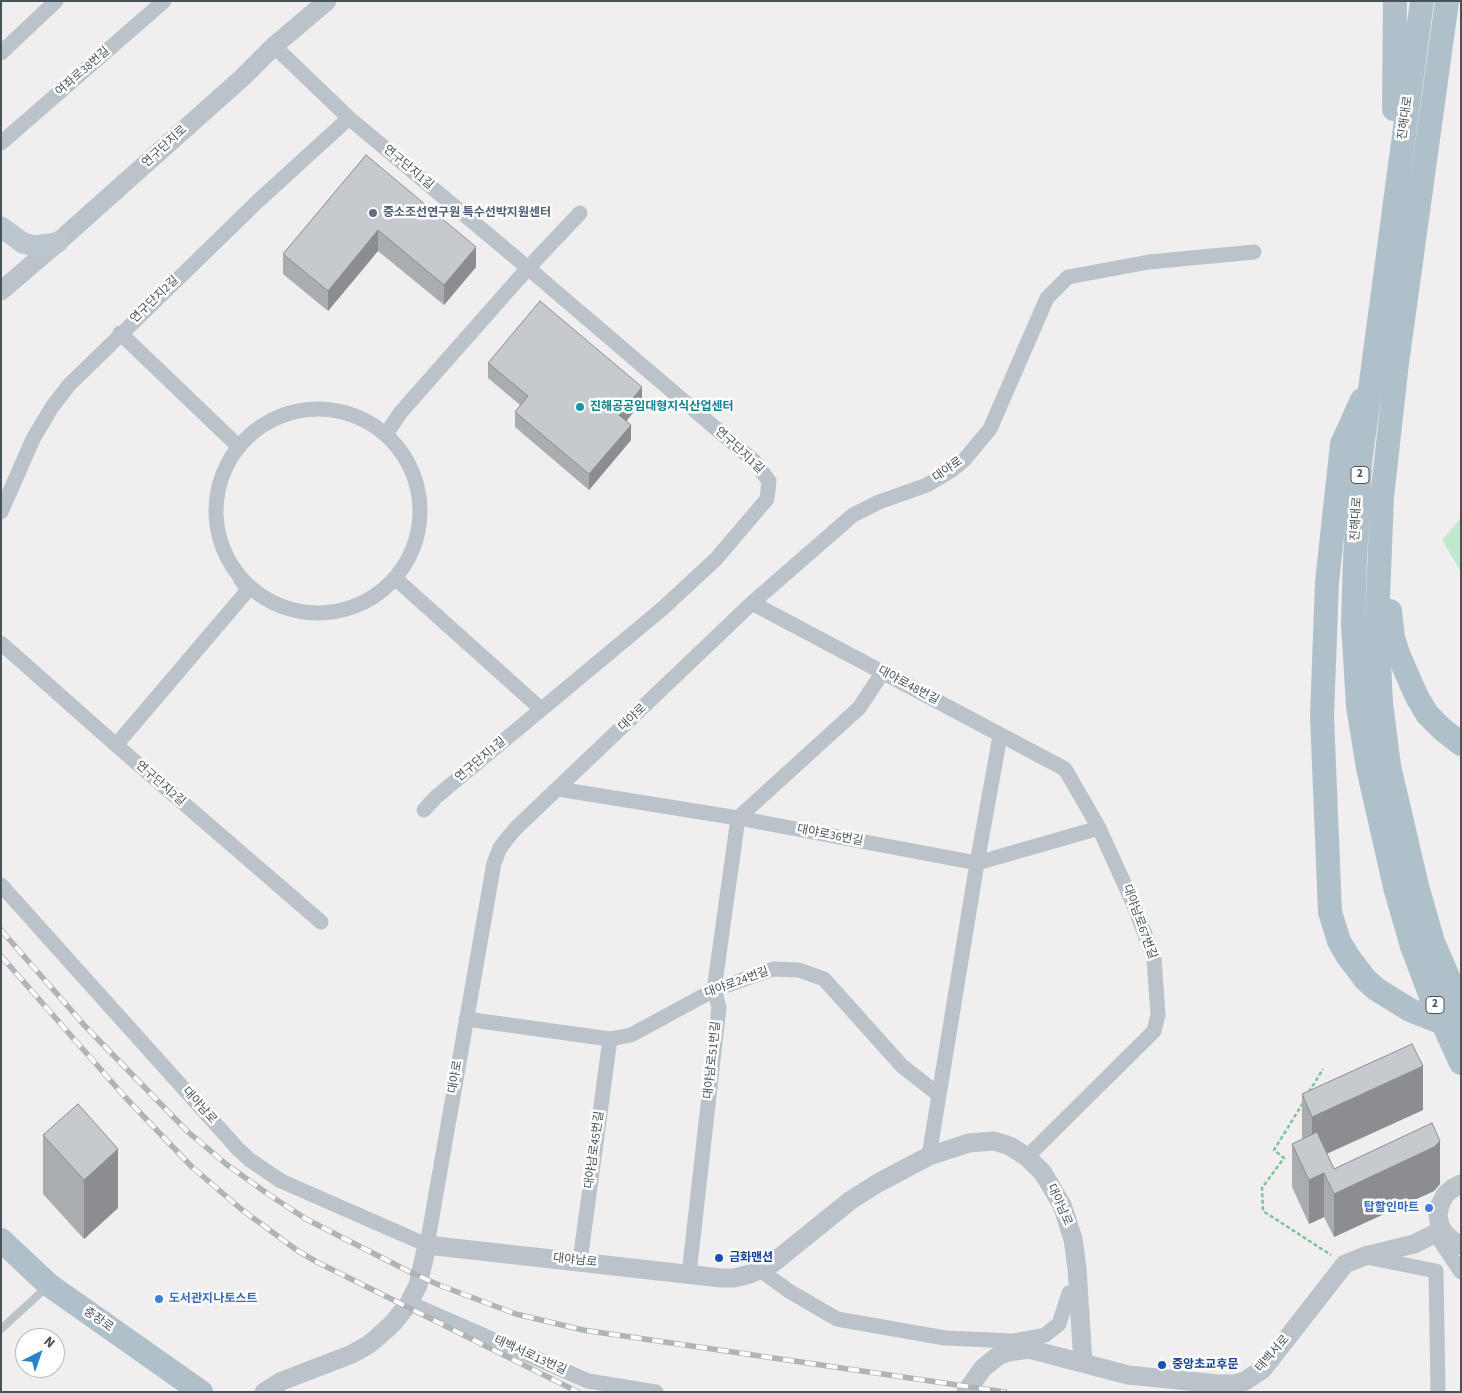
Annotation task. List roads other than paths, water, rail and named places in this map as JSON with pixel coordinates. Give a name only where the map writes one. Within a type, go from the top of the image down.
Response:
[{"type":"main road","points":[[1388,249],[1395,106],[1395,1]]},
{"type":"main road","name":"진해대로","points":[[1422,1],[1388,249],[1374,373],[1360,464],[1354,559],[1353,623],[1358,706],[1368,768],[1396,891],[1423,944]]},
{"type":"main road","name":"진해대로","points":[[1423,944],[1417,886],[1389,766],[1380,703],[1377,623],[1382,497],[1397,364],[1447,1]]},
{"type":"main road","points":[[1,227],[23,243],[34,246],[57,243]]},
{"type":"main road","points":[[1374,373],[1342,444],[1327,582],[1322,716],[1330,912],[1339,941],[1365,979],[1376,989],[1410,1010],[1461,1030]]},
{"type":"main road","points":[[1382,497],[1393,638],[1409,680],[1427,714],[1461,744]]},
{"type":"main road","name":"2","points":[[1423,944],[1461,1008]]},
{"type":"main road","name":"2","points":[[1423,944],[1433,1002],[1461,1063]]},
{"type":"main road","name":"충장로","points":[[1,1240],[49,1285],[201,1392]]},
{"type":"street","points":[[1,53],[56,1]]},
{"type":"street","name":"여좌로38번길","points":[[1,143],[164,1]]},
{"type":"street","name":"연구단지로","points":[[1,291],[238,82],[274,46],[327,1]]},
{"type":"street","name":"연구단지1길","points":[[274,46],[349,118],[754,461],[769,481],[767,499],[716,559],[662,609],[436,797],[424,810]]},
{"type":"street","name":"연구단지2길","points":[[1,512],[33,439],[68,385],[258,201],[349,118]]},
{"type":"street","points":[[386,434],[401,412],[528,268],[580,213]]},
{"type":"street","name":"대야로","points":[[264,1392],[282,1381],[352,1354],[368,1345],[394,1322],[410,1303],[418,1285],[427,1245],[494,863],[500,848],[516,828],[752,603],[852,515],[879,502],[927,484],[952,470],[964,460],[990,429],[1047,298],[1068,277],[1149,262],[1254,252]]},
{"type":"street","points":[[120,333],[238,446]]},
{"type":"street","points":[[116,745],[248,590],[240,578],[225,554],[217,526],[216,498],[224,471],[238,446],[263,424],[293,412],[309,410],[326,409],[358,416],[386,434],[406,459],[418,488],[421,520],[413,551],[396,579],[374,598],[347,610],[318,614],[289,609],[262,597],[240,578]]},
{"type":"street","points":[[396,579],[541,709]]},
{"type":"street","name":"대야로48번길","points":[[752,603],[1065,769]]},
{"type":"street","name":"연구단지2길","points":[[1,643],[321,922]]},
{"type":"street","points":[[738,818],[859,708],[883,672]]},
{"type":"street","points":[[929,1156],[977,863],[1000,736]]},
{"type":"street","name":"대야남로67번길","points":[[1028,1157],[1154,1032],[1158,1015],[1154,958],[1133,903],[1099,828],[1065,769]]},
{"type":"street","name":"대야로36번길","points":[[558,788],[738,818],[977,863],[1099,828]]},
{"type":"street","name":"대야남로51번길","points":[[689,1274],[719,1007],[714,990],[738,818]]},
{"type":"street","name":"대야남로","points":[[1,886],[250,1160],[280,1180],[427,1245],[734,1278],[760,1270],[791,1249],[851,1200],[878,1183],[929,1156],[969,1143],[994,1142],[1010,1146],[1028,1157],[1050,1183],[1062,1205],[1073,1238],[1077,1268],[1083,1363]]},
{"type":"street","name":"대야로24번길","points":[[466,1019],[610,1039],[631,1035],[714,990],[773,969],[799,970],[824,979],[902,1066],[939,1095]]},
{"type":"street","name":"대야남로45번길","points":[[580,1261],[610,1039]]},
{"type":"street","points":[[1461,1184],[1445,1195],[1440,1204],[1438,1215],[1439,1231],[1461,1272]]},
{"type":"street","points":[[1439,1231],[1461,1245]]},
{"type":"street","points":[[1365,1256],[1414,1244],[1439,1231]]},
{"type":"street","points":[[1365,1256],[1436,1271],[1438,1392]]},
{"type":"street","name":"태백서로","points":[[966,1392],[983,1368],[998,1356],[1008,1352],[1029,1349],[1128,1375],[1246,1386],[1263,1369],[1345,1264],[1365,1256]]},
{"type":"street","points":[[760,1270],[789,1291],[838,1319],[945,1338],[1013,1341],[1045,1335],[1059,1324],[1069,1293]]},
{"type":"street","name":"태백서로13번길","points":[[410,1303],[588,1381],[656,1392]]},
{"type":"lane","points":[[1,1329],[49,1285]]},
{"type":"railway","points":[[1,930],[85,1026],[187,1131],[226,1164],[306,1219],[408,1271],[439,1285],[516,1314],[583,1330],[1005,1392]]},
{"type":"railway","points":[[1,956],[125,1097],[192,1167],[241,1209],[298,1251],[317,1262],[578,1392]]},
{"type":"place","name":"중소조선연구원 특수선박지원센터","points":[[373,213]]},
{"type":"place","name":"진해공공임대형지식산업센터","points":[[580,407]]},
{"type":"place","name":"탑할인마트","points":[[1429,1208]]},
{"type":"place","name":"금화맨션","points":[[719,1258]]},
{"type":"place","name":"도서관지나토스트","points":[[159,1299]]},
{"type":"place","name":"중앙초교후문","points":[[1162,1365]]}]
